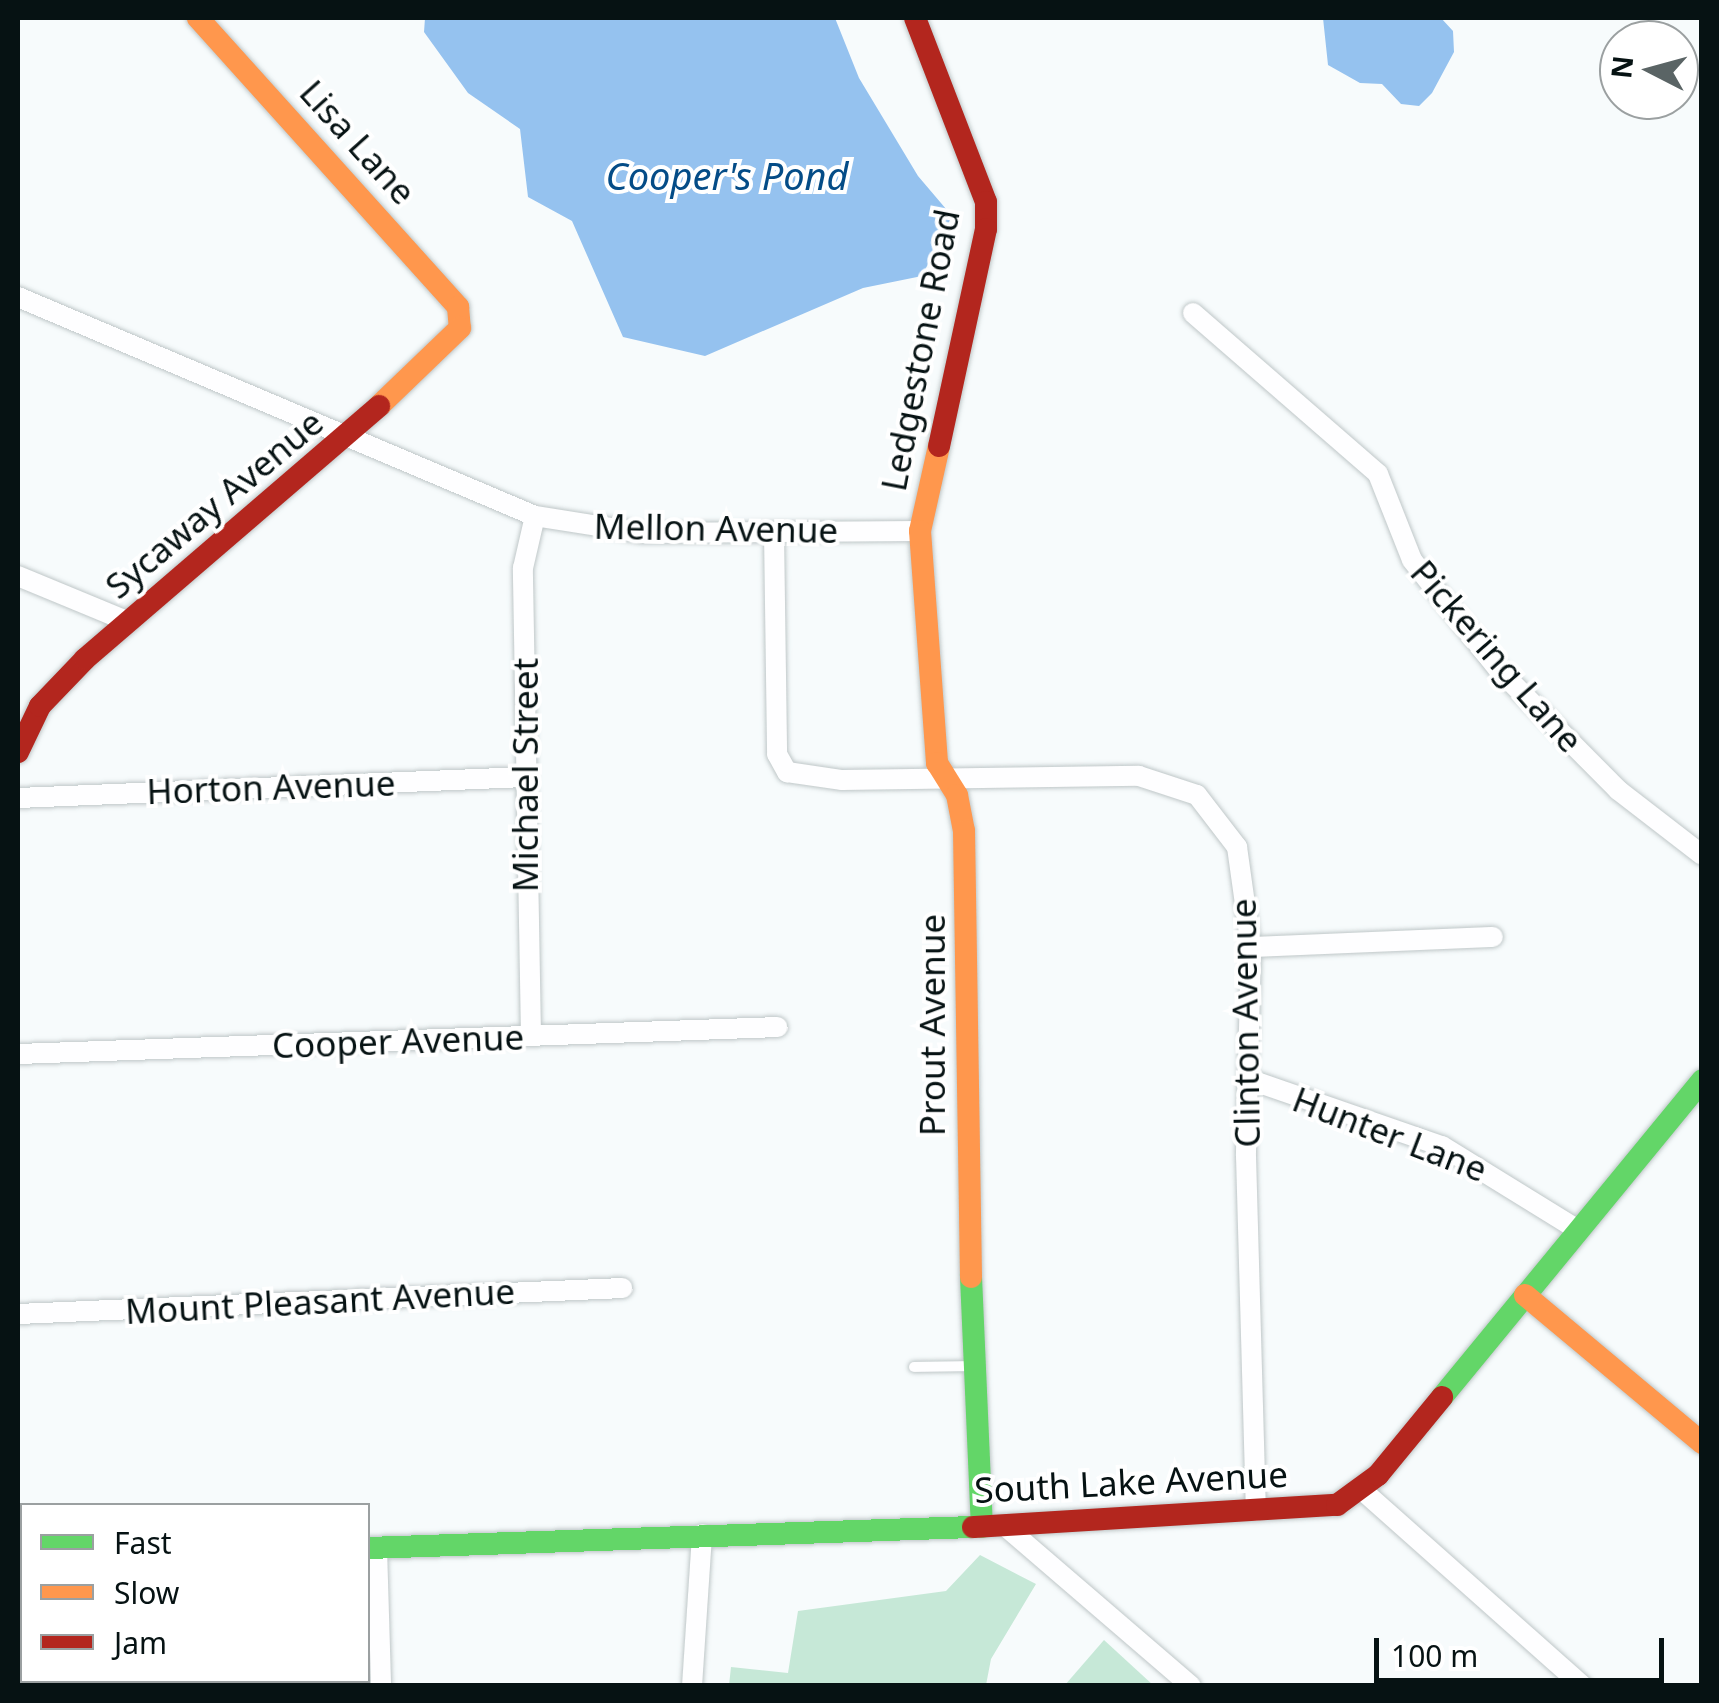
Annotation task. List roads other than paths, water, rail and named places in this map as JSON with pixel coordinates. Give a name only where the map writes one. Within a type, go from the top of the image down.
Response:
[{"type":"street","name":"Lisa Lane","points":[[198,18],[462,316]]},
{"type":"street","name":"Ledgestone Road","points":[[915,18],[986,202],[986,230],[920,530]]},
{"type":"street","name":"Mellon Avenue","points":[[18,298],[535,516],[624,532],[920,530]]},
{"type":"street","name":"Pickering Lane","points":[[1193,313],[1378,474],[1412,560],[1499,670],[1618,790],[1702,855]]},
{"type":"street","name":"Sycaway Avenue","points":[[19,746],[40,706],[129,622],[446,349],[462,316]]},
{"type":"street","name":"Michael Street","points":[[531,1036],[523,568],[535,516]]},
{"type":"street","name":"Prout Avenue","points":[[920,530],[937,762],[964,831],[973,1366],[994,1526]]},
{"type":"street","name":"Clinton Avenue","points":[[774,532],[780,765],[795,776],[842,780],[1053,772],[1182,786],[1213,809],[1237,847],[1251,947],[1248,1080],[1256,1511]]},
{"type":"street","points":[[18,576],[129,622]]},
{"type":"street","name":"Horton Avenue","points":[[18,798],[526,777]]},
{"type":"street","points":[[1251,947],[1492,938]]},
{"type":"street","name":"Cooper Avenue","points":[[18,1054],[778,1027]]},
{"type":"street","name":"Hunter Lane","points":[[1248,1080],[1442,1146],[1578,1230]]},
{"type":"street","points":[[1583,1686],[1362,1490],[1702,1080]]},
{"type":"street","name":"Mount Pleasant Avenue","points":[[18,1314],[622,1288]]},
{"type":"street","points":[[1526,1295],[1702,1443]]},
{"type":"street","name":"South Lake Avenue","points":[[372,1548],[994,1526],[1256,1511],[1337,1505],[1362,1490]]},
{"type":"street","points":[[994,1526],[1191,1686]]},
{"type":"street","points":[[692,1686],[702,1534]]},
{"type":"street","points":[[372,1548],[381,1686]]},
{"type":"lane","points":[[914,1368],[973,1366]]},
{"type":"water","name":"Cooper's Pond","points":[[425,18],[835,18],[859,78],[918,176],[952,216],[922,276],[863,288],[705,356],[623,337],[572,221],[528,197],[520,129],[468,93],[424,32]]},
{"type":"water","points":[[1323,18],[1441,18],[1453,31],[1454,52],[1432,93],[1419,106],[1401,104],[1382,84],[1360,83],[1328,65]]}]
